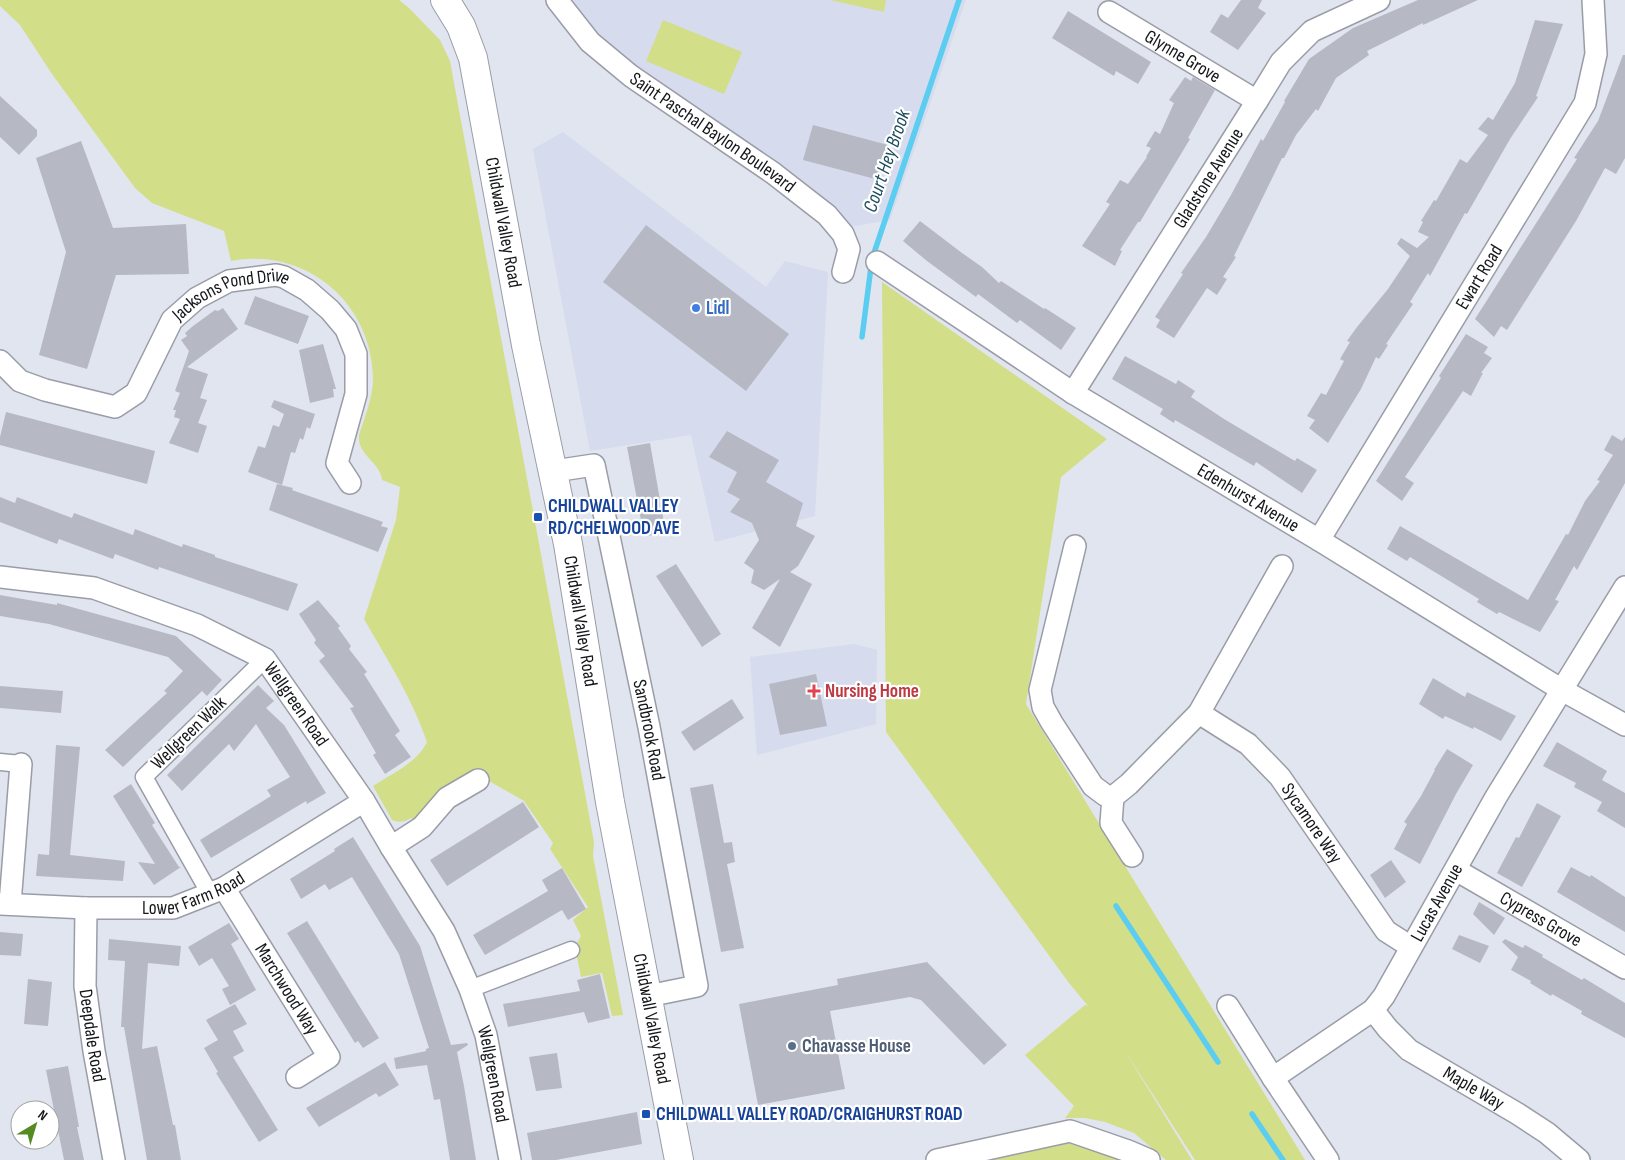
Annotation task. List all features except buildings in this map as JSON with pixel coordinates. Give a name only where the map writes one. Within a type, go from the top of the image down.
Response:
[{"type":"main road","name":"Childwall Valley Road","points":[[444,0],[461,26],[473,58],[526,345],[568,544],[610,802],[679,1160]]},
{"type":"street","name":"Saint Paschal Baylon Boulevard","points":[[557,0],[590,42],[632,76],[774,173],[827,215],[843,234],[849,248],[843,272]]},
{"type":"street","name":"Gladstone Avenue","points":[[1073,393],[1281,62],[1312,31],[1379,0]]},
{"type":"street","name":"Ewart Road","points":[[1319,540],[1585,102],[1596,54],[1593,0]]},
{"type":"street","name":"Glynne Grove","points":[[1109,12],[1258,101]]},
{"type":"street","name":"Edenhurst Avenue","points":[[877,262],[1073,393],[1319,540],[1562,690],[1625,725]]},
{"type":"street","name":"Jacksons Pond Drive","points":[[0,361],[20,381],[45,390],[116,407],[136,393],[172,320],[197,298],[229,281],[276,275],[284,277],[307,290],[330,310],[346,329],[356,354],[356,394],[337,463],[350,483]]},
{"type":"street","name":"Sandbrook Road","points":[[554,471],[594,465],[649,727],[697,986],[648,996]]},
{"type":"street","points":[[1075,546],[1040,690],[1043,707],[1093,786],[1105,795],[1113,797]]},
{"type":"street","points":[[1132,856],[1111,823],[1113,797],[1129,784],[1199,713],[1282,566]]},
{"type":"street","name":"Wellgreen Road","points":[[0,577],[94,588],[197,625],[265,659],[364,801],[444,931],[470,989],[486,1034],[510,1160]]},
{"type":"street","name":"Lucas Avenue","points":[[1273,1078],[1373,1010],[1384,996],[1496,797],[1625,587]]},
{"type":"street","name":"Wellgreen Walk","points":[[217,891],[144,777],[265,659]]},
{"type":"street","name":"Sycamore Way","points":[[1199,713],[1248,744],[1280,776],[1386,931],[1411,946]]},
{"type":"street","points":[[0,762],[21,764],[5,904]]},
{"type":"street","points":[[391,847],[422,827],[447,798],[478,780]]},
{"type":"street","name":"Lower Farm Road","points":[[5,904],[86,908],[173,908],[217,891],[364,801]]},
{"type":"street","name":"Cypress Grove","points":[[1456,870],[1625,968]]},
{"type":"street","name":"Marchwood Way","points":[[217,891],[329,1057],[297,1077]]},
{"type":"street","name":"Deepdale Road","points":[[86,908],[85,986],[94,1051],[114,1160]]},
{"type":"street","points":[[470,989],[571,950]]},
{"type":"street","points":[[1228,1006],[1328,1160]]},
{"type":"street","name":"Maple Way","points":[[1373,1010],[1388,1029],[1409,1050],[1518,1114],[1547,1133],[1579,1160]]},
{"type":"street","points":[[938,1160],[1070,1132],[1149,1160]]},
{"type":"shaded area","points":[[564,0],[966,0],[890,220],[849,227],[588,34]]},
{"type":"shaded area","points":[[563,132],[766,287],[785,261],[828,272],[815,516],[715,542],[691,435],[590,451],[533,149]]},
{"type":"shaded area","name":"Nursing Home","points":[[854,644],[877,650],[876,724],[757,755],[750,657]]},
{"type":"green space","points":[[0,0],[399,0],[440,40],[450,61],[594,842],[593,856],[623,1015],[612,1016],[602,973],[581,977],[575,947],[581,936],[573,920],[588,907],[550,849],[553,843],[524,801],[489,781],[476,769],[442,788],[413,820],[411,818],[397,822],[392,820],[373,786],[410,762],[427,742],[407,694],[364,619],[396,520],[400,487],[382,480],[381,474],[362,449],[360,443],[359,435],[370,400],[373,378],[370,351],[361,326],[347,304],[330,286],[309,272],[285,263],[259,259],[231,261],[224,231],[152,203],[135,188],[52,74],[20,25],[0,6]]},
{"type":"green space","points":[[830,0],[886,0],[884,12]]},
{"type":"green space","points":[[663,20],[742,52],[724,94],[646,61]]},
{"type":"green space","points":[[882,282],[1107,439],[1061,477],[1026,704],[1305,1160],[1195,1160],[1123,1048],[1192,1160],[1166,1160],[1134,1133],[1105,1122],[1085,1118],[1065,1118],[1074,1106],[1025,1055],[1085,1005],[1088,1006],[1069,983],[886,732]]},
{"type":"green space","points":[[1074,1142],[1129,1160],[961,1160],[1049,1143]]},
{"type":"waterway","name":"Court Hey Brook","points":[[862,337],[872,259],[959,0]]},
{"type":"waterway","points":[[1116,906],[1218,1062]]},
{"type":"waterway","points":[[1252,1114],[1283,1160]]},
{"type":"place","name":"Lidl","points":[[696,308]]},
{"type":"place","name":"CHILDWALL VALLEY RD/CHELWOOD AVE","points":[[538,517]]},
{"type":"place","name":"Nursing Home","points":[[814,691]]},
{"type":"place","name":"Chavasse House","points":[[792,1046]]},
{"type":"place","name":"CHILDWALL VALLEY ROAD/CRAIGHURST ROAD","points":[[646,1114]]}]
